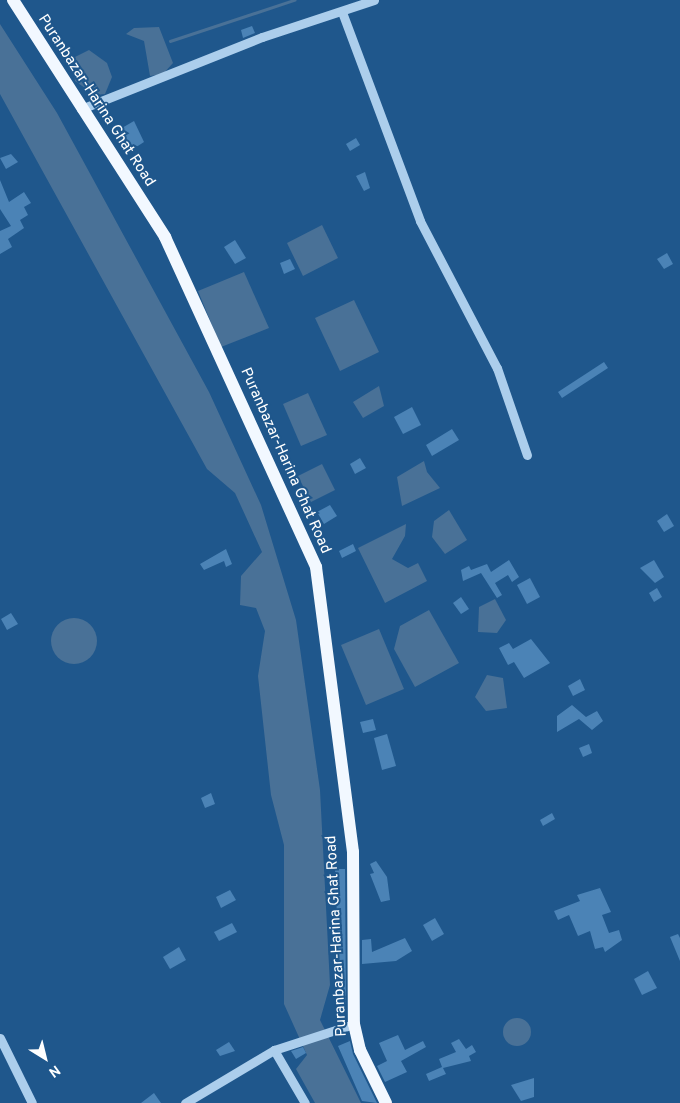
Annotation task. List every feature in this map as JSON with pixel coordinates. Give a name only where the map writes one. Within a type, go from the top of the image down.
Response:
[{"type":"main road","name":"Puranbazar-Harina Ghat Road","points":[[13,0],[81,109],[165,237],[316,567],[353,852],[354,1024],[360,1050],[386,1103]]},
{"type":"street","points":[[81,109],[262,37],[374,0]]},
{"type":"street","points":[[342,12],[420,220],[497,368],[527,455]]},
{"type":"street","points":[[185,1103],[274,1050],[326,1030],[354,1024]]},
{"type":"street","points":[[0,1038],[32,1103]]},
{"type":"street","points":[[274,1050],[305,1103]]},
{"type":"water","points":[[0,24],[57,113],[209,392],[261,505],[296,620],[320,790],[330,985],[320,1020],[361,1103],[315,1103],[296,1069],[307,1055],[284,1004],[284,845],[271,795],[258,676],[265,631],[256,608],[240,605],[241,576],[262,552],[235,493],[207,469],[0,94]]},
{"type":"water","points":[[159,27],[173,63],[163,74],[150,76],[144,41],[126,34],[134,28]]},
{"type":"water","points":[[89,50],[107,63],[112,77],[105,94],[95,95],[75,81],[73,58]]},
{"type":"water","points":[[322,225],[338,258],[303,276],[287,243]]},
{"type":"water","points":[[244,272],[269,328],[221,347],[198,291]]},
{"type":"water","points":[[354,300],[379,352],[340,371],[315,318]]},
{"type":"water","points":[[379,386],[384,406],[363,418],[353,402]]},
{"type":"water","points":[[308,393],[327,435],[301,446],[283,404]]},
{"type":"water","points":[[424,461],[427,472],[440,488],[402,506],[397,477]]},
{"type":"water","points":[[322,464],[335,490],[311,502],[298,476]]},
{"type":"water","points":[[449,510],[467,540],[445,554],[432,537],[434,521]]},
{"type":"water","points":[[406,524],[405,536],[392,559],[408,568],[418,563],[427,581],[385,603],[358,548]]},
{"type":"water","points":[[495,599],[506,620],[497,633],[478,632],[479,607]]},
{"type":"water","points":[[429,610],[459,663],[415,687],[394,649],[400,626]]},
{"type":"water","points":[[74,618],[87,622],[93,628],[97,641],[93,654],[87,660],[74,664],[61,660],[55,654],[51,641],[55,628],[61,622]]},
{"type":"water","points":[[379,629],[404,689],[366,705],[341,645]]},
{"type":"water","points":[[487,675],[503,678],[507,708],[486,711],[475,697]]},
{"type":"water","points":[[517,1018],[527,1022],[531,1032],[527,1042],[517,1046],[507,1042],[503,1032],[507,1022]]},
{"type":"building","points":[[252,26],[255,33],[243,38],[241,30]]},
{"type":"building","points":[[134,121],[144,142],[127,153],[115,132]]},
{"type":"building","points":[[356,138],[360,145],[350,151],[346,144]]},
{"type":"building","points":[[11,154],[18,162],[6,169],[0,158]]},
{"type":"building","points":[[365,172],[370,188],[364,191],[356,176]]},
{"type":"building","points":[[0,180],[9,202],[24,192],[31,203],[24,207],[28,215],[20,220],[24,228],[8,239],[12,247],[0,254],[0,231],[11,226],[0,209]]},
{"type":"building","points":[[235,240],[246,258],[235,264],[224,247]]},
{"type":"building","points":[[667,253],[673,264],[664,269],[657,259]]},
{"type":"building","points":[[290,259],[295,269],[284,274],[280,263]]},
{"type":"building","points":[[604,362],[608,368],[562,398],[558,392]]},
{"type":"building","points":[[412,407],[421,425],[403,434],[394,417]]},
{"type":"building","points":[[452,429],[459,440],[432,456],[426,445]]},
{"type":"building","points":[[360,458],[366,468],[355,474],[350,464]]},
{"type":"building","points":[[330,505],[337,516],[324,524],[317,512]]},
{"type":"building","points":[[667,514],[674,526],[664,532],[657,521]]},
{"type":"building","points":[[353,544],[356,551],[342,558],[339,551]]},
{"type":"building","points":[[226,549],[232,564],[226,567],[224,561],[204,570],[200,564]]},
{"type":"building","points":[[509,560],[519,577],[512,582],[508,575],[495,583],[502,595],[497,598],[481,573],[463,581],[461,570],[469,566],[471,570],[487,564],[491,572]]},
{"type":"building","points":[[654,560],[664,577],[655,583],[640,568]]},
{"type":"building","points":[[530,578],[540,597],[527,604],[517,585]]},
{"type":"building","points":[[657,588],[662,597],[654,602],[649,593]]},
{"type":"building","points":[[461,597],[469,609],[461,614],[453,603]]},
{"type":"building","points":[[11,613],[18,624],[7,630],[1,619]]},
{"type":"building","points":[[531,639],[550,663],[524,678],[514,662],[508,665],[499,648],[509,643],[513,649]]},
{"type":"building","points":[[580,679],[585,690],[573,696],[568,686]]},
{"type":"building","points":[[572,705],[586,717],[597,711],[603,721],[592,730],[579,719],[557,732],[557,716]]},
{"type":"building","points":[[373,719],[376,730],[363,733],[360,722]]},
{"type":"building","points":[[387,734],[396,766],[382,770],[374,738]]},
{"type":"building","points":[[589,744],[592,753],[583,757],[579,748]]},
{"type":"building","points":[[211,793],[215,804],[205,808],[201,798]]},
{"type":"building","points":[[552,813],[555,819],[543,826],[540,820]]},
{"type":"building","points":[[376,861],[387,877],[390,900],[381,902],[370,874],[374,873],[370,864]]},
{"type":"building","points":[[335,869],[345,869],[346,1011],[341,1012]]},
{"type":"building","points":[[600,888],[611,912],[602,915],[609,933],[619,930],[622,940],[605,952],[603,947],[595,949],[590,931],[578,936],[569,915],[558,920],[554,911],[580,901],[577,895]]},
{"type":"building","points":[[230,890],[236,900],[221,908],[216,897]]},
{"type":"building","points":[[435,918],[444,934],[432,941],[423,925]]},
{"type":"building","points":[[232,923],[237,932],[219,941],[214,932]]},
{"type":"building","points":[[678,934],[680,938],[680,961],[670,937]]},
{"type":"building","points":[[405,938],[412,951],[396,961],[362,964],[362,940],[371,939],[372,952]]},
{"type":"building","points":[[179,947],[186,960],[170,969],[163,957]]},
{"type":"building","points":[[648,971],[657,988],[642,995],[634,979]]},
{"type":"building","points":[[398,1035],[405,1050],[423,1041],[426,1047],[401,1061],[407,1072],[385,1082],[377,1066],[387,1061],[379,1043]]},
{"type":"building","points":[[459,1039],[466,1049],[472,1045],[476,1052],[469,1056],[471,1061],[443,1068],[446,1074],[429,1081],[426,1074],[442,1067],[439,1059],[456,1052],[451,1043]]},
{"type":"building","points":[[350,1041],[353,1054],[377,1103],[362,1101],[338,1046]]},
{"type":"building","points":[[229,1042],[235,1051],[220,1056],[216,1050]]},
{"type":"building","points":[[303,1047],[306,1053],[296,1059],[291,1051]]},
{"type":"building","points":[[534,1078],[534,1097],[521,1101],[511,1085]]},
{"type":"building","points":[[154,1093],[161,1103],[141,1103]]},
{"type":"waterway","points":[[170,41],[294,0]]}]
